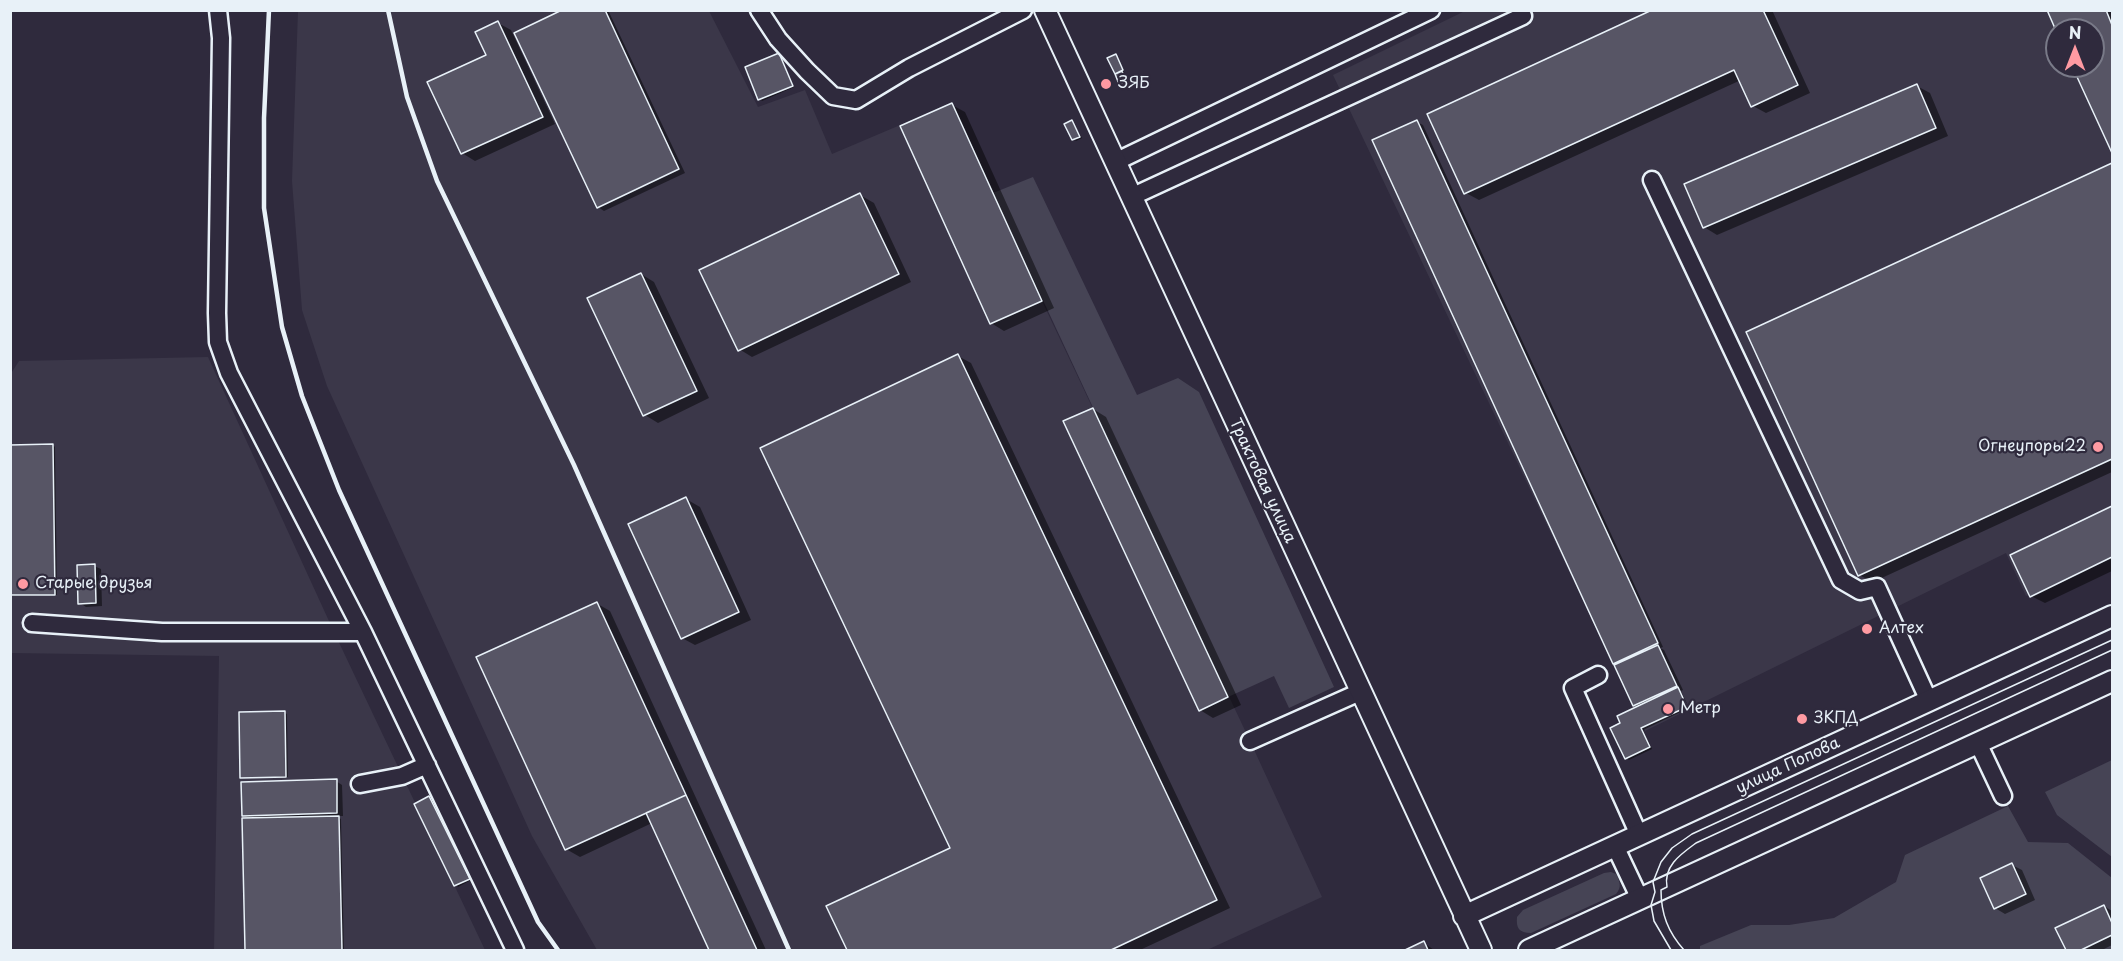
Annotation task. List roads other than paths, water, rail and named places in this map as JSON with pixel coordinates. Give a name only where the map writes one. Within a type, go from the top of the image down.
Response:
[{"type":"main road","name":"Трактовая улица","points":[[1045,10],[1481,951]]},
{"type":"main road","name":"улица Попова","points":[[1464,916],[2112,616]]},
{"type":"main road","points":[[1529,951],[2112,681]]},
{"type":"street","points":[[218,10],[221,38],[218,342],[229,373],[363,632],[515,951]]},
{"type":"street","points":[[759,10],[778,39],[833,96],[856,99],[1023,10]]},
{"type":"street","points":[[1115,162],[1431,10]]},
{"type":"street","points":[[1131,197],[1523,16]]},
{"type":"street","points":[[1652,180],[1841,580],[1860,591],[1877,587],[1929,701]]},
{"type":"street","points":[[32,623],[162,632],[363,632]]},
{"type":"street","points":[[1598,675],[1573,688],[1639,835]]},
{"type":"street","points":[[1250,741],[1360,692]]},
{"type":"street","points":[[1978,743],[2003,796]]},
{"type":"street","points":[[360,784],[402,776],[427,765]]},
{"type":"street","points":[[1615,846],[1640,899]]},
{"type":"tram line","points":[[1671,950],[1654,921],[1651,905],[1655,892],[1653,882],[1661,862],[1672,848],[1692,834],[2112,640]]},
{"type":"tram line","points":[[1684,950],[1666,922],[1661,890],[1667,887],[1666,880],[1674,861],[1696,843],[2112,650]]},
{"type":"railway","points":[[269,10],[264,118],[264,208],[282,327],[302,396],[339,490],[538,922],[558,950]]},
{"type":"railway","points":[[388,10],[407,97],[437,181],[574,465],[789,950]]},
{"type":"place","name":"ЗЯБ","points":[[1106,84]]},
{"type":"place","name":"Огнеупоры22","points":[[2098,447]]},
{"type":"place","name":"Старые друзья","points":[[23,584]]},
{"type":"place","name":"Алтех","points":[[1867,629]]},
{"type":"place","name":"Метр","points":[[1668,709]]},
{"type":"place","name":"ЗКПД","points":[[1802,719]]}]
